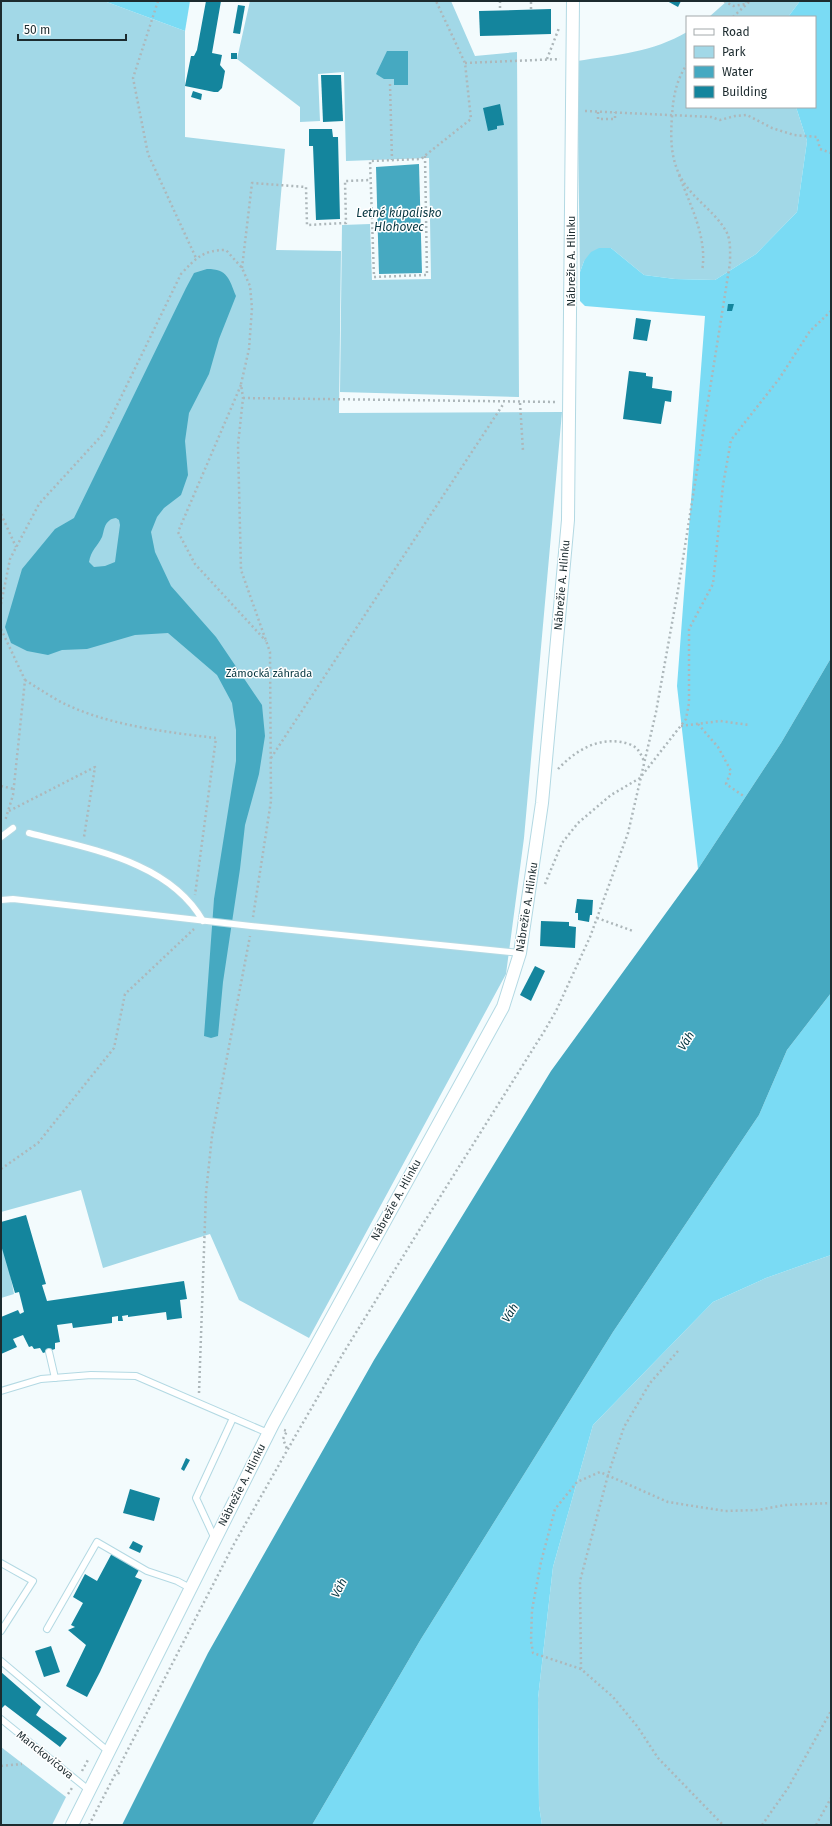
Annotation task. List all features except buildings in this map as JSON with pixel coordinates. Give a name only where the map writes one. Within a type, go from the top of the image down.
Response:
[{"type":"street","name":"Nábrežie A. Hlinku","points":[[72,1825],[268,1433],[503,1007],[520,953],[544,783],[568,520],[573,1]]},
{"type":"lane","points":[[1,837],[13,828]]},
{"type":"lane","points":[[29,833],[83,848],[139,867],[169,883],[194,905],[205,921]]},
{"type":"lane","points":[[1,900],[13,899],[233,924],[520,953]]},
{"type":"lane","points":[[49,1352],[55,1378]]},
{"type":"lane","points":[[1,1391],[41,1379],[90,1375],[136,1376],[268,1433]]},
{"type":"lane","points":[[215,1539],[196,1498],[233,1418]]},
{"type":"lane","points":[[47,1630],[97,1542],[147,1571],[177,1581],[190,1588]]},
{"type":"lane","points":[[1,1564],[33,1581],[1,1631]]},
{"type":"lane","points":[[1,1662],[109,1752]]},
{"type":"lane","name":"Manckovičova","points":[[1,1719],[90,1791]]},
{"type":"path","points":[[158,1],[132,78],[148,154],[196,258]]},
{"type":"path","points":[[424,156],[427,275],[374,276],[370,161],[421,159],[424,156],[471,119],[465,63],[436,1]]},
{"type":"path","points":[[500,1],[500,10]]},
{"type":"path","points":[[531,1],[531,10]]},
{"type":"path","points":[[724,1],[733,6],[750,1]]},
{"type":"path","points":[[734,16],[746,3]]},
{"type":"path","points":[[465,63],[547,59],[559,27]]},
{"type":"path","points":[[686,66],[673,95],[670,138],[676,169],[696,220],[702,240],[704,257],[702,270]]},
{"type":"path","points":[[390,84],[392,160]]},
{"type":"path","points":[[615,112],[615,119],[598,119],[598,112],[615,112],[711,117],[720,120],[735,116],[748,115],[772,128],[794,135],[817,137],[820,149],[831,153]]},
{"type":"path","points":[[89,1825],[118,1773],[234,1544],[287,1449],[357,1331],[545,1030],[566,991],[590,937],[628,833],[656,712],[678,590],[730,263],[728,234],[711,210],[687,187],[676,169]]},
{"type":"path","points":[[242,268],[252,184],[306,187],[307,225],[346,223],[345,181],[371,180]]},
{"type":"path","points":[[1,604],[10,559],[39,504],[103,434],[181,274],[196,258],[212,250],[226,250],[242,268],[250,286],[252,308],[249,349],[241,384],[188,505],[178,532],[195,564],[267,643]]},
{"type":"path","points":[[543,889],[562,843],[578,823],[611,795],[640,778],[686,719],[689,703],[689,629],[713,584],[723,485],[731,440],[779,379],[810,331],[831,311]]},
{"type":"path","points":[[199,1404],[206,1193],[211,1150],[252,926],[271,801],[270,652],[241,570],[238,445],[243,398],[241,384]]},
{"type":"path","points":[[243,398],[504,403],[570,402]]},
{"type":"path","points":[[271,758],[504,403]]},
{"type":"path","points":[[520,403],[523,452]]},
{"type":"path","points":[[1,514],[16,548]]},
{"type":"path","points":[[1,629],[25,680],[14,789],[3,825]]},
{"type":"path","points":[[25,680],[60,701],[92,714],[162,732],[216,738],[194,905]]},
{"type":"path","points":[[681,726],[720,721],[749,725]]},
{"type":"path","points":[[698,724],[718,747],[731,771],[726,784],[745,797]]},
{"type":"path","points":[[544,783],[566,761],[590,745],[604,741],[627,743],[638,749],[644,761]]},
{"type":"path","points":[[8,811],[95,767],[83,848]]},
{"type":"path","points":[[1,786],[14,789]]},
{"type":"path","points":[[597,918],[632,931]]},
{"type":"path","points":[[1,1169],[38,1143],[114,1048],[125,994],[205,921]]},
{"type":"path","points":[[581,1669],[580,1581],[608,1476],[624,1426],[650,1383],[678,1351]]},
{"type":"path","points":[[281,1428],[287,1431],[283,1439],[287,1449]]},
{"type":"path","points":[[723,1825],[658,1758],[637,1726],[613,1697],[581,1669],[533,1653],[531,1641],[532,1610],[541,1562],[554,1509],[577,1482],[600,1472],[668,1502],[725,1511],[758,1510],[785,1505],[831,1503]]},
{"type":"path","points":[[762,1825],[788,1788],[831,1712]]},
{"type":"path","points":[[68,1794],[98,1743]]},
{"type":"path","points":[[1,1766],[22,1764]]},
{"type":"path","points":[[816,1825],[831,1798]]},
{"type":"green space","name":"Zámocká záhrada","points":[[1,1],[104,1],[185,31],[185,137],[285,149],[276,250],[341,251],[339,413],[562,412],[524,838],[506,974],[309,1338],[239,1300],[210,1234],[103,1268],[81,1190],[1,1212]]},
{"type":"green space","points":[[250,1],[451,1],[475,56],[517,52],[519,397],[340,392],[342,225],[370,224],[372,280],[431,279],[429,158],[346,161],[344,72],[318,74],[320,121],[300,122],[300,107],[237,59]]},
{"type":"green space","points":[[727,1],[800,1],[789,16],[710,16]]},
{"type":"green space","points":[[686,33],[686,108],[796,108],[807,141],[797,212],[756,254],[715,280],[675,279],[644,275],[611,248],[584,261],[580,272],[577,61],[634,52],[674,39]]},
{"type":"green space","points":[[1,1227],[14,1294],[1,1298]]},
{"type":"green space","points":[[831,1255],[831,1825],[542,1825],[539,1806],[538,1698],[553,1567],[593,1425],[713,1302],[766,1278]]},
{"type":"green space","points":[[1,1747],[66,1797],[52,1825],[1,1825]]},
{"type":"shaded area","points":[[104,1],[190,1],[185,31]]},
{"type":"shaded area","points":[[800,1],[831,1],[831,658],[781,743],[698,869],[677,686],[705,316],[585,306],[580,301],[580,272],[584,261],[591,252],[599,248],[611,248],[644,275],[675,279],[715,280],[756,254],[797,212],[807,141],[796,108],[816,108],[816,16],[789,16]]},
{"type":"shaded area","points":[[831,993],[831,1255],[766,1278],[713,1302],[593,1425],[553,1567],[538,1698],[539,1806],[542,1825],[312,1825],[421,1639],[613,1332],[759,1115],[787,1050]]},
{"type":"water","points":[[387,51],[408,51],[408,85],[394,85],[394,79],[384,79],[376,74]]},
{"type":"water","name":"Letné kúpalisko Hlohovec","points":[[419,164],[422,273],[379,274],[376,167]]},
{"type":"water","points":[[207,269],[214,269],[224,273],[227,276],[236,296],[219,339],[209,374],[189,413],[185,441],[188,475],[181,495],[164,508],[157,517],[151,532],[155,552],[171,586],[216,637],[262,705],[265,736],[259,774],[245,825],[223,982],[218,1036],[211,1038],[204,1036],[214,899],[236,761],[236,730],[232,703],[217,675],[168,633],[135,635],[87,649],[62,650],[48,655],[27,651],[11,643],[5,627],[22,569],[55,529],[74,518],[194,273]],"holes":[[[116,518],[119,520],[120,525],[115,562],[105,566],[94,567],[89,562],[90,558],[102,537],[105,526],[112,519]]]},
{"type":"water","name":"Váh","points":[[831,658],[831,993],[787,1050],[759,1115],[613,1332],[421,1639],[312,1825],[122,1825],[208,1653],[374,1360],[551,1071],[698,869],[781,743]]}]
